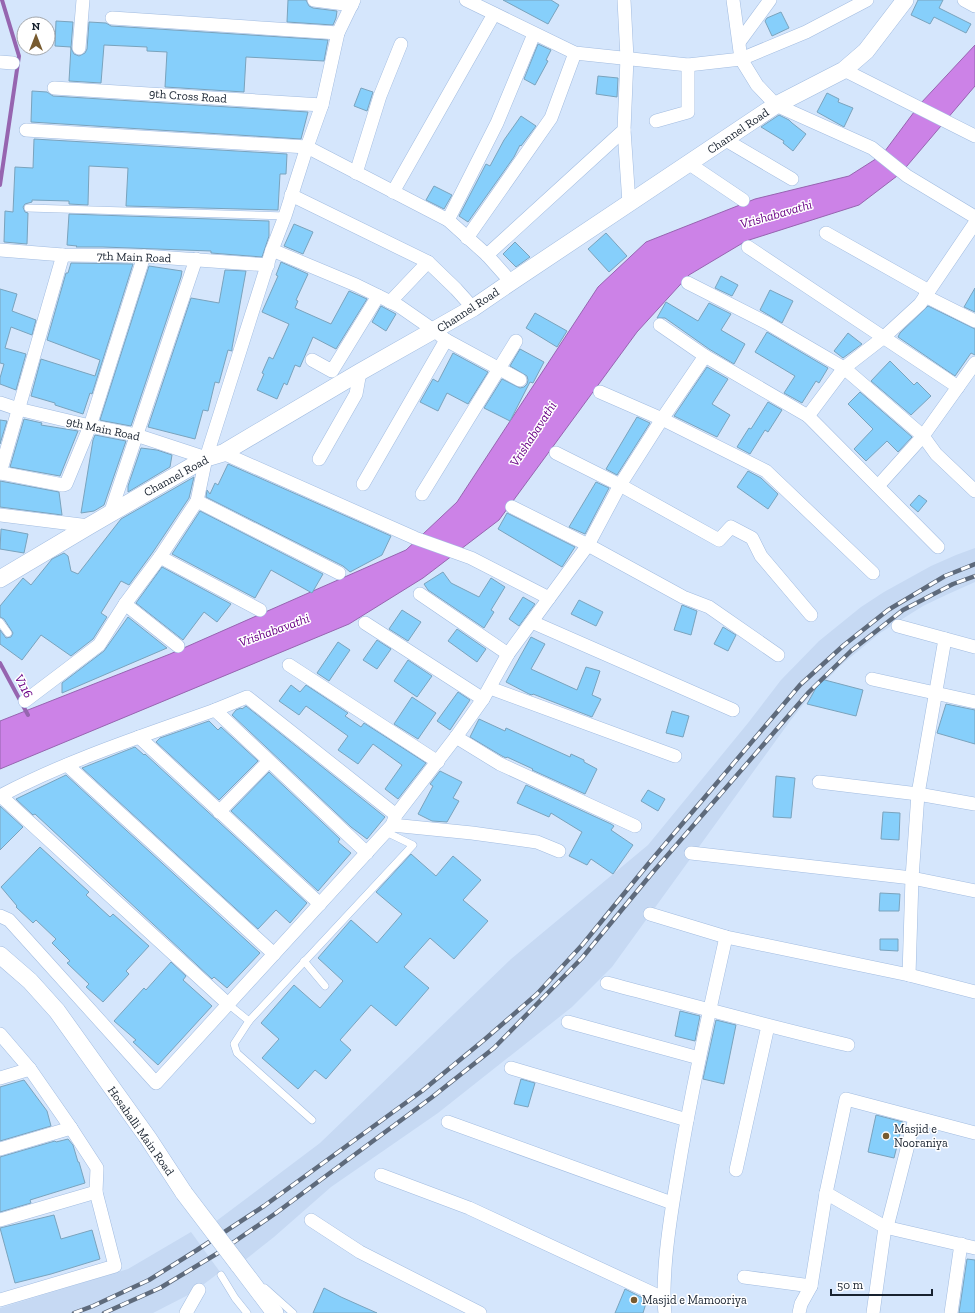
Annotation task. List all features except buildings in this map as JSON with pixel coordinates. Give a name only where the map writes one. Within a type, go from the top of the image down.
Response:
[{"type":"street","points":[[78,48],[83,0]]},
{"type":"street","points":[[26,701],[99,645],[125,604],[160,557],[197,501],[206,458],[272,250],[285,216],[322,105],[338,33],[353,2],[314,0]]},
{"type":"street","points":[[466,0],[575,53],[688,65],[741,58],[806,32],[867,0]]},
{"type":"street","points":[[624,0],[627,58],[624,130],[629,203]]},
{"type":"street","points":[[733,0],[740,41],[741,58],[757,85],[776,105],[872,148],[907,176],[975,217]]},
{"type":"street","points":[[740,41],[770,0]]},
{"type":"street","name":"Channel Road","points":[[0,579],[206,458],[223,453],[360,372],[441,335],[473,308],[724,139],[776,105],[844,70],[866,51],[905,0]]},
{"type":"street","points":[[964,0],[975,6]]},
{"type":"street","points":[[393,192],[494,14]]},
{"type":"street","points":[[112,18],[338,33]]},
{"type":"street","points":[[448,220],[497,123],[534,34]]},
{"type":"street","points":[[356,173],[380,96],[401,44]]},
{"type":"street","points":[[467,238],[551,118],[575,53]]},
{"type":"street","points":[[0,62],[13,63]]},
{"type":"street","points":[[656,121],[688,112],[688,65]]},
{"type":"street","points":[[844,70],[975,136]]},
{"type":"street","name":"9th Cross Road","points":[[54,88],[322,105]]},
{"type":"street","points":[[26,130],[307,147],[448,220],[487,256],[511,282]]},
{"type":"street","points":[[487,256],[624,130]]},
{"type":"street","points":[[724,139],[792,179]]},
{"type":"street","points":[[688,163],[743,200]]},
{"type":"street","points":[[292,195],[428,262],[473,308]]},
{"type":"street","points":[[808,416],[844,368],[884,336],[920,304],[975,223]]},
{"type":"street","points":[[826,233],[975,321]]},
{"type":"street","points":[[748,247],[884,336],[958,387]]},
{"type":"street","points":[[272,250],[356,285],[398,306],[441,335],[520,380]]},
{"type":"street","name":"7th Main Road","points":[[1,253],[144,256],[268,265]]},
{"type":"street","points":[[63,255],[0,473],[63,485],[66,484],[90,426],[144,256]]},
{"type":"street","points":[[110,514],[196,259]]},
{"type":"street","points":[[312,360],[332,371],[384,299],[428,262]]},
{"type":"street","points":[[688,283],[767,323],[844,368],[923,436],[936,454],[975,491]]},
{"type":"street","points":[[660,325],[705,356],[808,416],[938,547]]},
{"type":"street","points":[[364,484],[441,335]]},
{"type":"street","points":[[422,494],[516,341]]},
{"type":"street","points":[[0,916],[9,920],[156,1083],[367,853],[438,762],[483,699],[508,654],[588,545],[620,484],[705,356]]},
{"type":"street","points":[[878,486],[923,436],[975,363]]},
{"type":"street","points":[[319,459],[356,394],[360,372]]},
{"type":"street","points":[[600,392],[662,419],[766,471],[873,573]]},
{"type":"street","name":"9th Main Road","points":[[0,403],[18,409],[90,426],[136,435],[206,458]]},
{"type":"street","points":[[223,453],[415,538],[471,558],[549,598]]},
{"type":"street","points":[[556,453],[620,484],[719,540],[731,526],[752,538],[761,556],[811,615]]},
{"type":"street","points":[[197,501],[339,573]]},
{"type":"street","points":[[512,506],[588,545],[684,598],[709,607],[778,655]]},
{"type":"street","points":[[0,515],[89,526]]},
{"type":"street","points":[[160,557],[260,610]]},
{"type":"street","points":[[420,594],[508,654]]},
{"type":"street","points":[[125,604],[178,646]]},
{"type":"street","points":[[532,622],[733,710]]},
{"type":"street","points":[[365,623],[483,699]]},
{"type":"street","points":[[898,626],[975,646]]},
{"type":"street","points":[[909,975],[912,878],[918,794],[945,639]]},
{"type":"street","points":[[289,665],[438,762]]},
{"type":"street","points":[[872,679],[975,702]]},
{"type":"street","points":[[490,688],[675,756]]},
{"type":"street","points":[[228,1004],[0,796],[67,765],[247,697],[391,824],[537,842],[559,851]]},
{"type":"street","points":[[215,710],[268,762],[367,853]]},
{"type":"street","points":[[139,737],[320,904]]},
{"type":"street","points":[[456,737],[500,764],[635,826]]},
{"type":"street","points":[[219,812],[268,762]]},
{"type":"street","points":[[67,765],[274,954]]},
{"type":"street","points":[[819,782],[918,794],[975,804]]},
{"type":"street","points":[[691,853],[912,878],[975,891]]},
{"type":"street","points":[[650,914],[726,937],[909,975],[975,992]]},
{"type":"street","points":[[665,1313],[663,1298],[666,1249],[672,1203],[699,1058],[726,937]]},
{"type":"street","name":"Hosahalli Main Road","points":[[0,955],[30,980],[57,1011],[148,1138],[184,1193],[243,1266],[276,1313]]},
{"type":"street","points":[[607,983],[709,1009],[768,1026],[848,1045]]},
{"type":"street","points":[[568,1022],[699,1058]]},
{"type":"street","points":[[736,1170],[768,1026]]},
{"type":"street","points":[[0,1034],[30,1070],[97,1168],[96,1192],[115,1266],[0,1300]]},
{"type":"street","points":[[511,1068],[687,1120]]},
{"type":"street","points":[[0,1078],[30,1070]]},
{"type":"street","points":[[799,1313],[801,1304],[811,1286],[826,1193],[846,1099],[975,1133]]},
{"type":"street","points":[[873,1313],[885,1227],[915,1118]]},
{"type":"street","points":[[448,1122],[672,1203]]},
{"type":"street","points":[[0,1149],[71,1128]]},
{"type":"street","points":[[381,1174],[468,1208],[663,1298]]},
{"type":"street","points":[[0,1220],[96,1192]]},
{"type":"street","points":[[826,1193],[885,1227],[975,1248]]},
{"type":"street","points":[[311,1220],[360,1252],[480,1313]]},
{"type":"street","points":[[951,1313],[961,1244]]},
{"type":"street","points":[[744,1277],[811,1286]]},
{"type":"street","points":[[186,1313],[199,1290]]},
{"type":"lane","points":[[28,208],[285,216]]},
{"type":"lane","points":[[0,622],[8,633]]},
{"type":"lane","points":[[312,1120],[237,1053],[234,1044],[249,1020],[413,845],[391,824]]},
{"type":"lane","points":[[304,961],[325,986]]},
{"type":"lane","points":[[228,1004],[249,1020]]},
{"type":"lane","points":[[243,1266],[273,1296],[293,1313]]},
{"type":"lane","points":[[221,1275],[246,1313]]},
{"type":"shaded area","points":[[975,548],[975,582],[923,606],[880,633],[841,665],[806,701],[612,967],[572,1007],[438,1113],[331,1187],[274,1237],[245,1260],[215,1222],[320,1143],[511,959],[648,845],[748,723],[781,680],[819,641],[861,607],[884,592],[931,566]]},
{"type":"shaded area","points":[[191,1232],[220,1272],[192,1293],[153,1313],[0,1313],[0,1308],[128,1269]]},
{"type":"water","name":"Vrishabavathi","points":[[975,45],[975,86],[901,173],[859,205],[746,241],[689,275],[637,332],[499,520],[423,578],[349,624],[0,769],[0,721],[170,654],[406,550],[457,502],[598,287],[646,242],[755,199],[849,176],[882,155],[920,104]]},
{"type":"waterway","name":"V116","points":[[0,185],[19,56],[2,0]]},
{"type":"waterway","name":"V116","points":[[0,663],[28,715]]},
{"type":"railway","points":[[74,1313],[93,1306],[149,1280],[264,1206],[422,1091],[484,1040],[537,994],[583,944],[649,863],[800,685],[844,645],[888,610],[945,576],[975,564]]},
{"type":"railway","points":[[104,1313],[160,1288],[218,1253],[276,1213],[431,1098],[494,1048],[582,958],[653,872],[809,692],[851,651],[903,610],[953,584],[975,576]]},
{"type":"place","name":"Masjid e Nooraniya","points":[[886,1136]]},
{"type":"place","name":"Masjid e Mamooriya","points":[[634,1300]]}]
